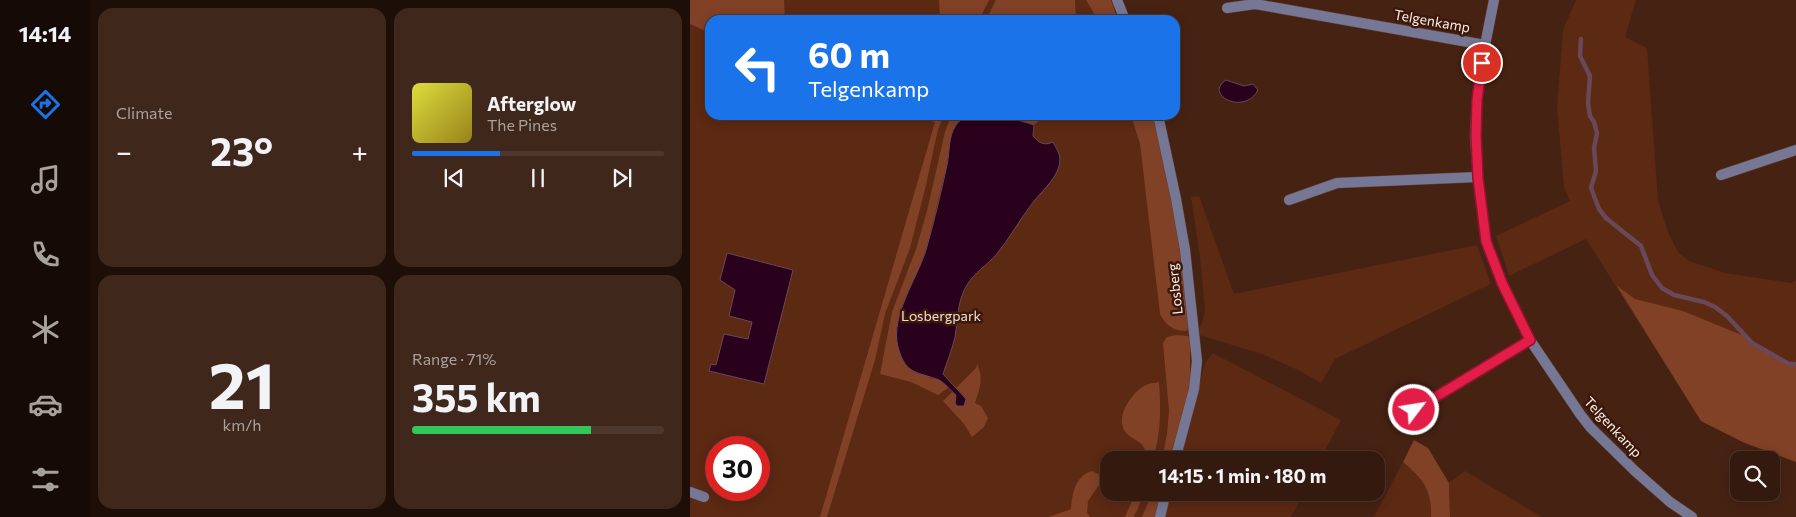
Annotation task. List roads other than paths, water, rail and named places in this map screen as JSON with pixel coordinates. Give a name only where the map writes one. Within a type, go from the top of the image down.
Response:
[{"type":"street","points":[[1117,0],[1123,15]]},
{"type":"street","name":"Telgenkamp","points":[[1494,0],[1485,45],[1477,109],[1476,136],[1478,178],[1486,241],[1490,252],[1502,283],[1530,340],[1590,426],[1652,486],[1670,502],[1692,517]]},
{"type":"street","name":"Telgenkamp","points":[[1227,8],[1255,4],[1485,45]]},
{"type":"street","name":"Losberg","points":[[1159,120],[1175,190],[1183,242],[1196,361],[1194,389],[1177,451]]},
{"type":"street","points":[[1721,174],[1796,150]]},
{"type":"street","points":[[1289,200],[1337,183],[1478,178]]},
{"type":"street","points":[[1414,410],[1530,340]]},
{"type":"street","points":[[690,492],[704,497]]},
{"type":"street","points":[[1160,517],[1164,501]]},
{"type":"waterway","points":[[1581,39],[1580,56],[1590,76],[1588,103],[1590,116],[1597,133],[1594,148],[1596,171],[1591,188],[1599,209],[1606,218],[1641,246],[1652,275],[1662,288],[1674,295],[1704,302],[1715,307],[1727,316],[1752,343],[1789,364],[1796,364]]},
{"type":"park label","name":"Losbergpark","points":[[941,316]]}]
